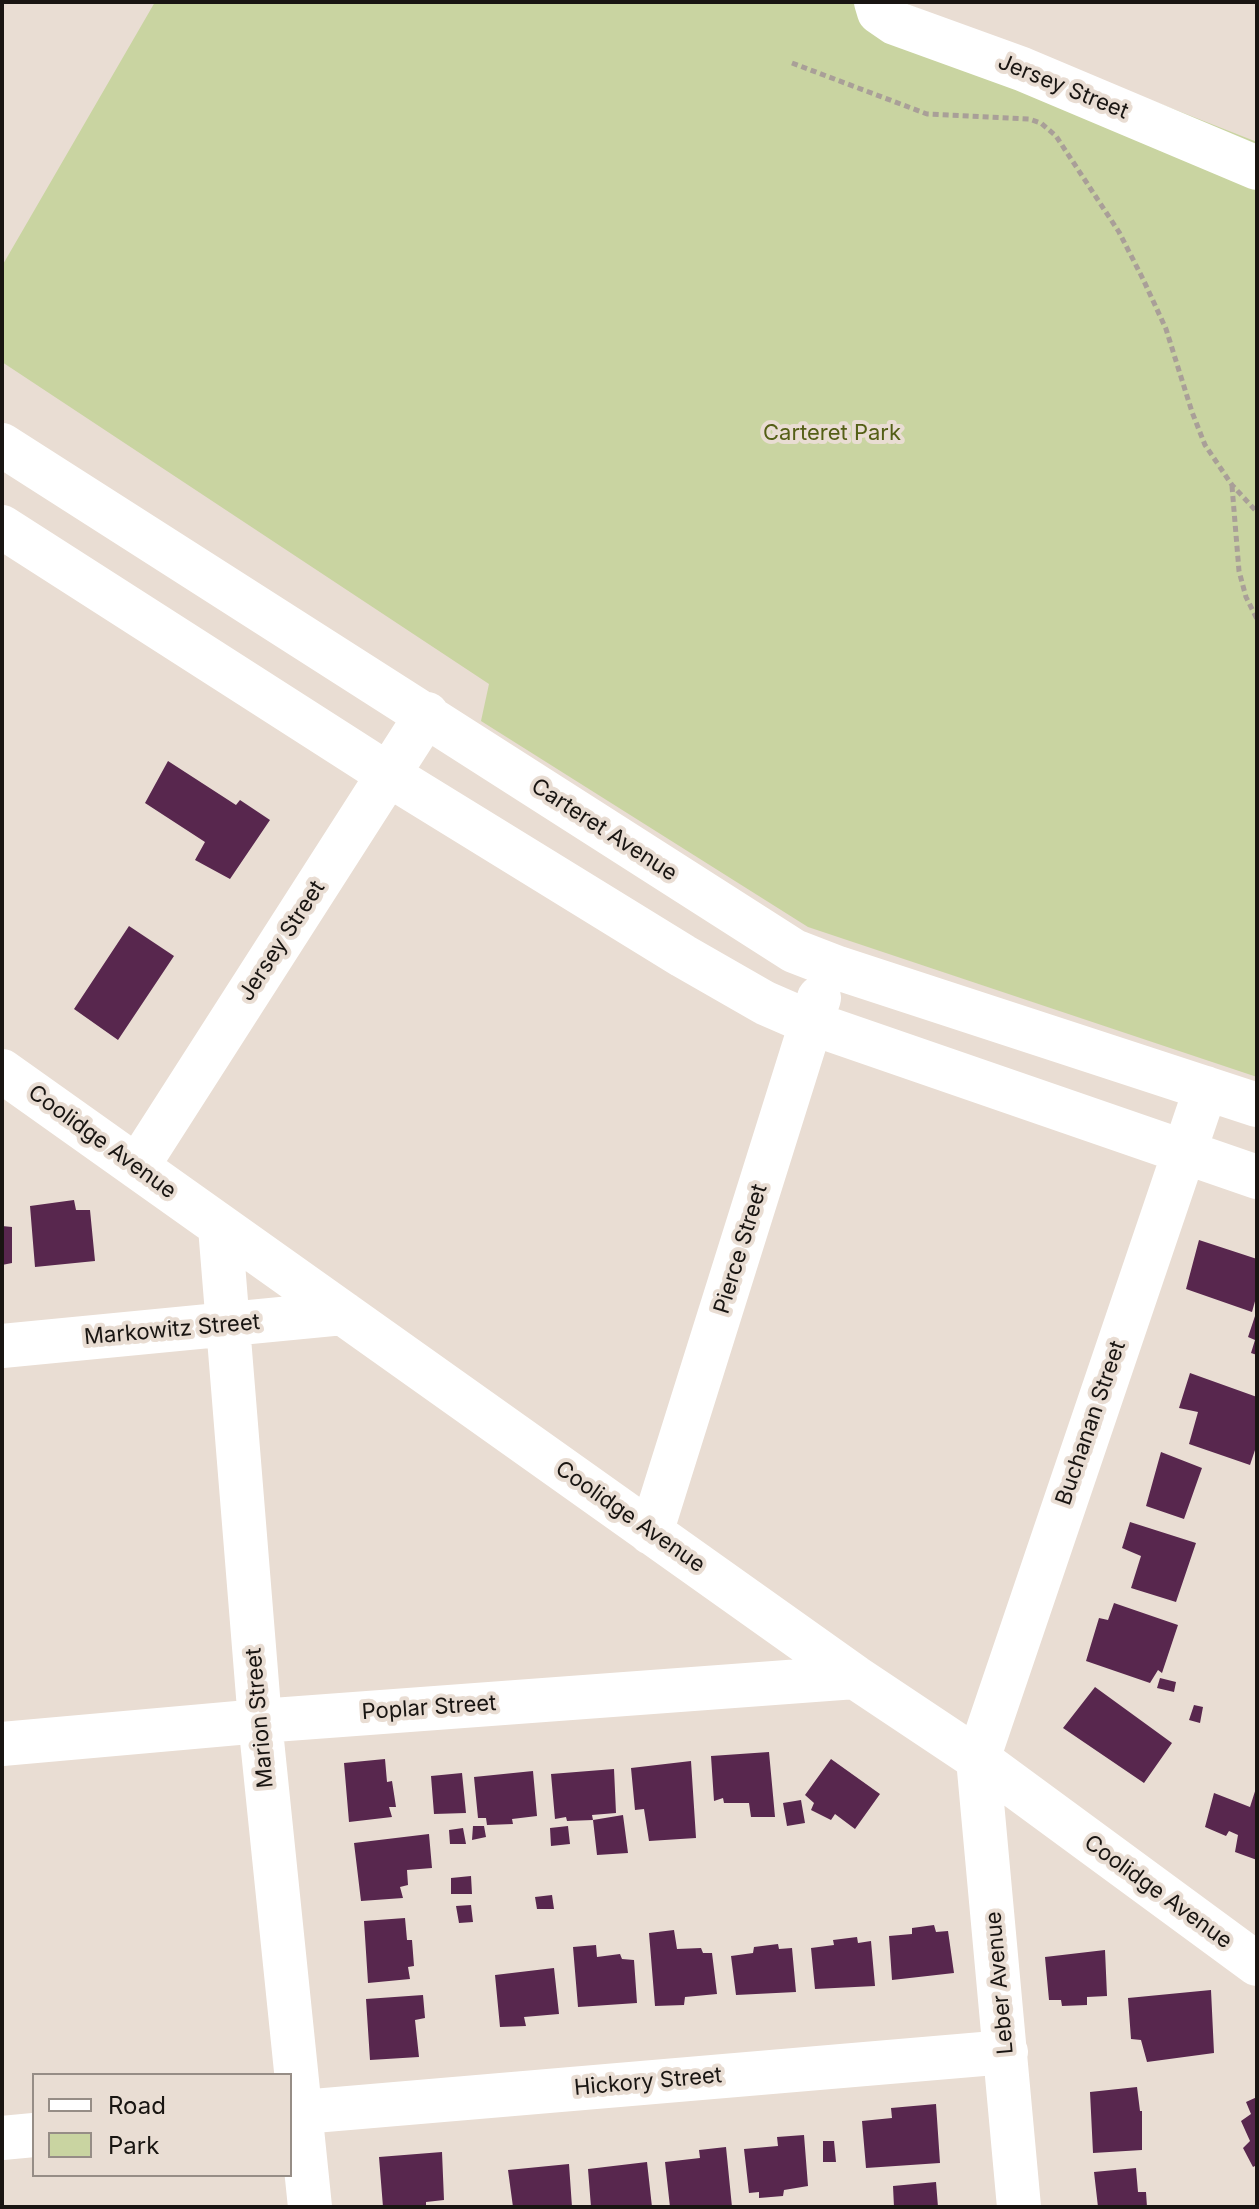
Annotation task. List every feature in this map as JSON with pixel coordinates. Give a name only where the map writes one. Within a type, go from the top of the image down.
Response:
[{"type":"street","name":"Jersey Street","points":[[876,2],[879,12],[895,23],[1022,69],[1257,168]]},
{"type":"street","name":"Carteret Avenue","points":[[2,445],[781,943],[830,965],[1257,1105]]},
{"type":"street","points":[[60,563],[96,503]]},
{"type":"street","points":[[2,527],[389,775],[765,1003],[811,1023],[1257,1177]]},
{"type":"street","name":"Jersey Street","points":[[137,1167],[427,714]]},
{"type":"street","name":"Pierce Street","points":[[651,1533],[830,965]]},
{"type":"street","name":"Coolidge Avenue","points":[[2,1071],[855,1677],[978,1759],[1257,1964]]},
{"type":"street","name":"Buchanan Street","points":[[978,1759],[1206,1088]]},
{"type":"street","name":"Marion Street","points":[[220,1227],[292,2073]]},
{"type":"street","name":"Markowitz Street","points":[[2,1346],[343,1313]]},
{"type":"street","name":"Poplar Street","points":[[2,1744],[260,1721],[855,1677]]},
{"type":"street","name":"Leber Avenue","points":[[978,1759],[1019,2207]]},
{"type":"street","name":"Hickory Street","points":[[295,2112],[1006,2052]]},
{"type":"street","name":"Marion Street","points":[[292,2078],[310,2207]]},
{"type":"street","points":[[2,2138],[32,2135]]},
{"type":"path","points":[[792,63],[927,114],[1029,119],[1041,123],[1056,136],[1111,219],[1143,279],[1166,329],[1205,445],[1232,485],[1257,512]]},
{"type":"path","points":[[1232,485],[1239,571],[1246,597],[1257,619]]},
{"type":"green space","name":"Carteret Park","points":[[155,2],[902,2],[1257,142],[1257,1077],[808,927],[481,721],[489,684],[2,362],[2,266]]},
{"type":"building","points":[[168,761],[236,805],[240,800],[270,820],[230,879],[195,860],[205,842],[145,803]]},
{"type":"building","points":[[129,926],[174,956],[118,1040],[74,1009]]},
{"type":"building","points":[[74,1200],[76,1210],[90,1210],[95,1261],[35,1267],[30,1206]]},
{"type":"building","points":[[2,1226],[12,1227],[12,1263],[2,1265]]},
{"type":"building","points":[[1199,1240],[1257,1259],[1257,1294],[1252,1312],[1186,1289]]},
{"type":"building","points":[[1256,1313],[1257,1355],[1251,1353],[1255,1340],[1248,1337]]},
{"type":"building","points":[[1190,1373],[1257,1397],[1257,1444],[1250,1465],[1189,1444],[1198,1412],[1179,1408]]},
{"type":"building","points":[[1161,1452],[1202,1468],[1184,1519],[1146,1506]]},
{"type":"building","points":[[1130,1522],[1196,1543],[1176,1602],[1131,1588],[1141,1556],[1122,1548]]},
{"type":"building","points":[[1114,1603],[1178,1625],[1162,1673],[1158,1670],[1150,1683],[1086,1661],[1099,1618],[1108,1620]]},
{"type":"building","points":[[1160,1678],[1176,1682],[1174,1692],[1157,1688]]},
{"type":"building","points":[[1095,1687],[1172,1743],[1144,1783],[1063,1728]]},
{"type":"building","points":[[1194,1705],[1203,1707],[1200,1723],[1189,1720]]},
{"type":"building","points":[[769,1752],[775,1817],[751,1817],[749,1803],[724,1803],[723,1798],[714,1801],[711,1756]]},
{"type":"building","points":[[385,1759],[387,1782],[392,1781],[396,1807],[389,1807],[392,1817],[349,1822],[344,1763]]},
{"type":"building","points":[[831,1759],[880,1794],[855,1829],[835,1814],[831,1820],[811,1810],[814,1803],[805,1795]]},
{"type":"building","points":[[691,1761],[696,1838],[649,1841],[644,1809],[635,1810],[631,1768]]},
{"type":"building","points":[[614,1769],[616,1813],[592,1815],[593,1820],[555,1819],[551,1774]]},
{"type":"building","points":[[533,1771],[537,1816],[512,1819],[513,1824],[487,1825],[486,1818],[478,1818],[474,1777]]},
{"type":"building","points":[[462,1773],[466,1813],[434,1814],[431,1776]]},
{"type":"building","points":[[1257,1785],[1257,1860],[1235,1852],[1238,1835],[1229,1831],[1226,1836],[1205,1827],[1214,1793],[1250,1807]]},
{"type":"building","points":[[801,1800],[805,1823],[787,1826],[783,1803]]},
{"type":"building","points":[[623,1815],[628,1853],[597,1855],[593,1820]]},
{"type":"building","points":[[473,1826],[484,1826],[486,1837],[472,1840]]},
{"type":"building","points":[[568,1826],[570,1844],[551,1846],[550,1828]]},
{"type":"building","points":[[463,1828],[466,1844],[450,1844],[449,1830]]},
{"type":"building","points":[[429,1834],[432,1868],[407,1870],[408,1885],[400,1887],[403,1898],[361,1901],[354,1843]]},
{"type":"building","points":[[471,1876],[472,1894],[451,1894],[451,1878]]},
{"type":"building","points":[[552,1895],[554,1909],[537,1909],[535,1897]]},
{"type":"building","points":[[471,1905],[473,1922],[459,1923],[456,1906]]},
{"type":"building","points":[[405,1918],[407,1940],[412,1940],[414,1966],[408,1967],[410,1979],[368,1983],[364,1921]]},
{"type":"building","points":[[934,1925],[936,1932],[948,1931],[954,1973],[892,1980],[889,1936],[912,1934],[912,1928]]},
{"type":"building","points":[[674,1930],[677,1949],[701,1948],[703,1953],[712,1953],[717,1994],[685,1997],[684,2005],[655,2006],[649,1933]]},
{"type":"building","points":[[857,1937],[858,1943],[871,1941],[875,1986],[815,1989],[811,1948],[834,1945],[833,1940]]},
{"type":"building","points":[[778,1944],[779,1949],[792,1948],[796,1992],[736,1995],[731,1956],[753,1953],[754,1947]]},
{"type":"building","points":[[596,1945],[597,1957],[620,1954],[622,1959],[634,1960],[637,2003],[578,2007],[573,1947]]},
{"type":"building","points":[[1105,1950],[1107,1996],[1087,1997],[1087,2005],[1062,2006],[1061,2000],[1049,2000],[1045,1957]]},
{"type":"building","points":[[554,1968],[559,2014],[524,2017],[526,2026],[500,2027],[495,1975]]},
{"type":"building","points":[[1211,1990],[1214,2053],[1147,2062],[1141,2040],[1131,2039],[1128,1998]]},
{"type":"building","points":[[423,1995],[425,2018],[415,2020],[419,2057],[370,2060],[366,1999]]},
{"type":"building","points":[[1137,2087],[1142,2111],[1142,2150],[1093,2153],[1090,2092]]},
{"type":"building","points":[[1257,2097],[1257,2165],[1253,2167],[1243,2148],[1250,2141],[1241,2121],[1251,2114],[1246,2102]]},
{"type":"building","points":[[936,2104],[940,2163],[866,2168],[862,2121],[892,2118],[891,2108]]},
{"type":"building","points":[[804,2135],[808,2186],[784,2190],[783,2196],[759,2198],[759,2192],[749,2193],[744,2149],[778,2146],[777,2137]]},
{"type":"building","points":[[823,2141],[834,2141],[836,2162],[823,2162]]},
{"type":"building","points":[[726,2147],[732,2207],[670,2207],[665,2162],[700,2158],[699,2150]]},
{"type":"building","points":[[442,2152],[444,2200],[426,2202],[426,2207],[383,2207],[379,2157]]},
{"type":"building","points":[[647,2162],[652,2207],[591,2207],[588,2169]]},
{"type":"building","points":[[569,2164],[572,2207],[513,2207],[508,2170]]},
{"type":"building","points":[[1136,2168],[1138,2192],[1146,2192],[1147,2207],[1098,2207],[1094,2172]]},
{"type":"building","points":[[936,2182],[938,2207],[894,2207],[893,2186]]}]
